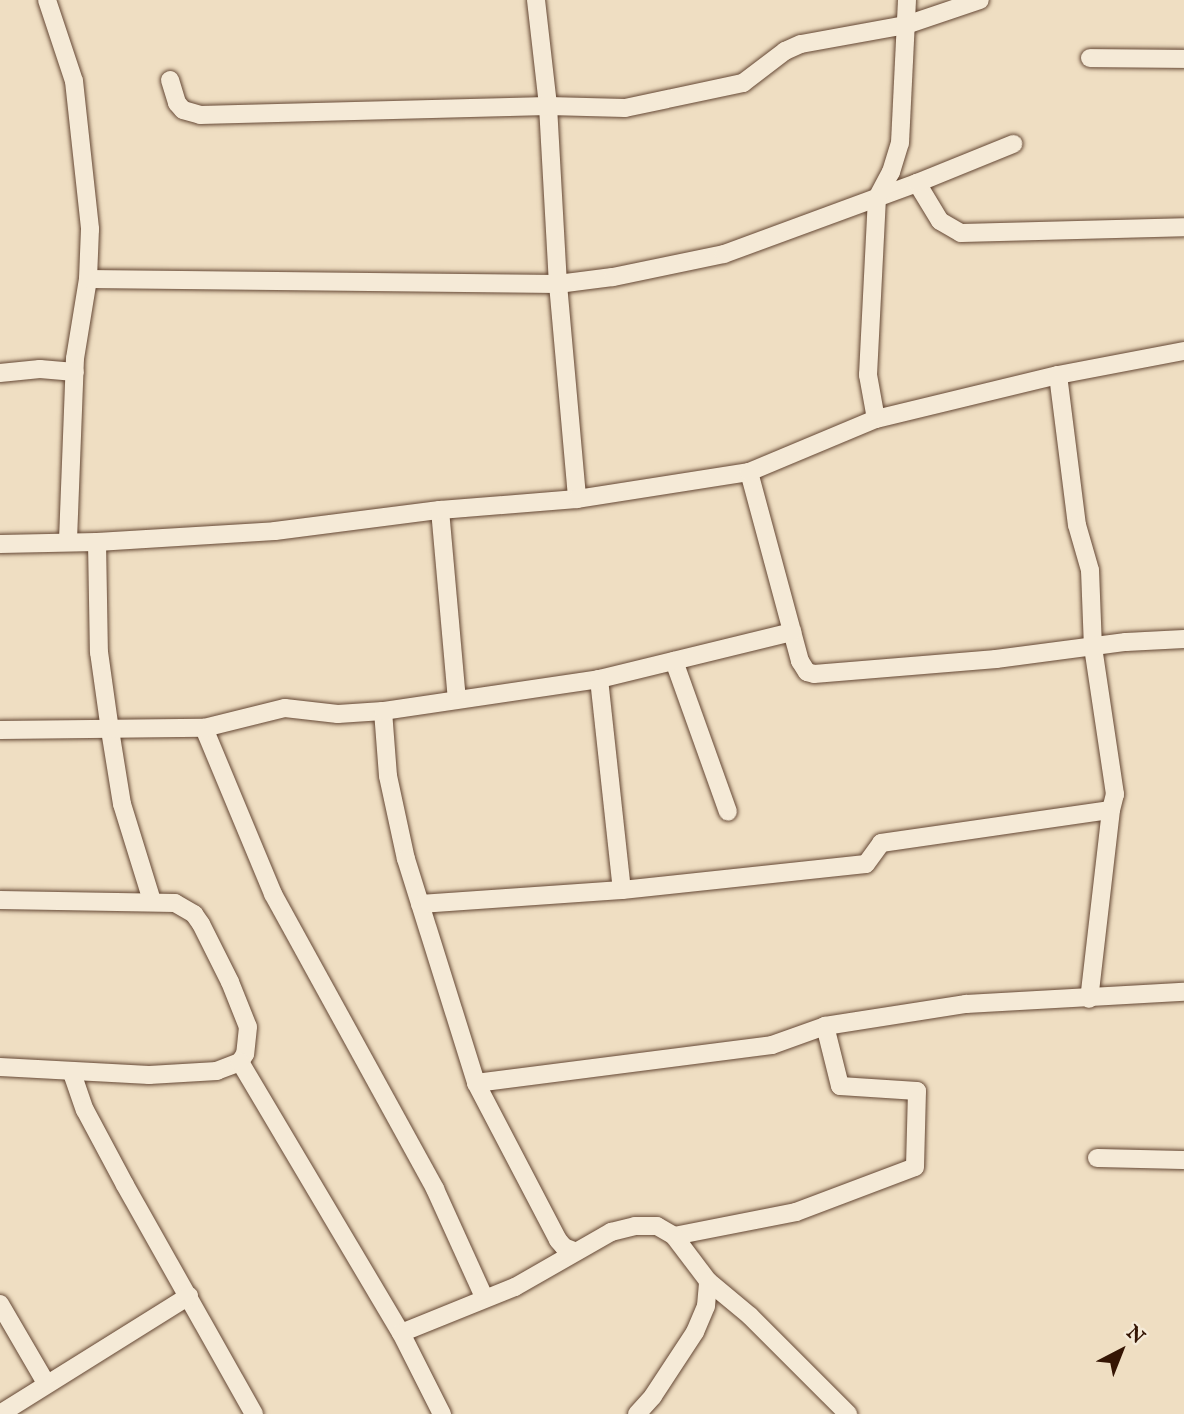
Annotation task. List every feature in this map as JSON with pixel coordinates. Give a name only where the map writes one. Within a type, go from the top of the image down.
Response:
[{"type":"street","points":[[47,0],[74,81],[80,116],[90,229],[88,279],[75,372],[68,542]]},
{"type":"street","points":[[536,0],[548,107],[558,284],[577,499]]},
{"type":"street","points":[[876,419],[868,375],[877,198],[891,172],[900,143],[906,0]]},
{"type":"street","points":[[170,80],[177,103],[183,110],[200,115],[548,107],[625,108],[743,83],[785,51],[801,44],[906,25],[980,0]]},
{"type":"street","points":[[1090,58],[1184,59]]},
{"type":"street","points":[[88,279],[558,284],[613,277],[724,254],[917,183],[1013,144]]},
{"type":"street","points":[[917,183],[940,221],[961,233],[1184,227]]},
{"type":"street","points":[[0,544],[97,542],[275,531],[440,510],[577,499],[749,472],[876,419],[1058,375],[1184,351]]},
{"type":"street","points":[[0,373],[40,369],[75,372]]},
{"type":"street","points":[[1058,375],[1077,526],[1090,570],[1093,647],[1115,794],[1090,999]]},
{"type":"street","points":[[749,472],[792,632],[807,672],[820,675],[1184,639]]},
{"type":"street","points":[[440,510],[457,699]]},
{"type":"street","points":[[97,542],[99,652],[110,730],[122,804],[152,901]]},
{"type":"street","points":[[0,730],[204,728],[285,708],[338,714],[383,711],[598,679],[792,632]]},
{"type":"street","points":[[674,661],[728,812]]},
{"type":"street","points":[[598,679],[622,890]]},
{"type":"street","points":[[383,711],[388,776],[406,859],[476,1083],[558,1240],[564,1247],[575,1251]]},
{"type":"street","points":[[204,728],[273,894],[435,1189],[484,1297]]},
{"type":"street","points":[[420,904],[622,890],[866,864],[881,843],[1111,810]]},
{"type":"street","points":[[0,900],[175,903],[194,914],[201,924],[247,1020],[247,1047],[240,1062],[217,1071],[149,1075],[72,1073],[0,1067]]},
{"type":"street","points":[[476,1083],[772,1045],[825,1026],[966,1004],[1184,992]]},
{"type":"street","points":[[674,1236],[796,1212],[915,1167],[917,1091],[840,1086],[825,1026]]},
{"type":"street","points":[[240,1062],[401,1333],[442,1414]]},
{"type":"street","points":[[72,1073],[85,1110],[254,1414]]},
{"type":"street","points":[[1097,1158],[1184,1160]]},
{"type":"street","points":[[401,1333],[484,1297],[515,1287],[611,1232],[635,1226],[657,1226],[674,1236],[708,1281],[750,1316],[848,1414]]},
{"type":"street","points":[[638,1414],[695,1332],[706,1306],[708,1281]]},
{"type":"street","points":[[0,1414],[189,1296]]},
{"type":"street","points":[[0,1304],[46,1383]]}]
